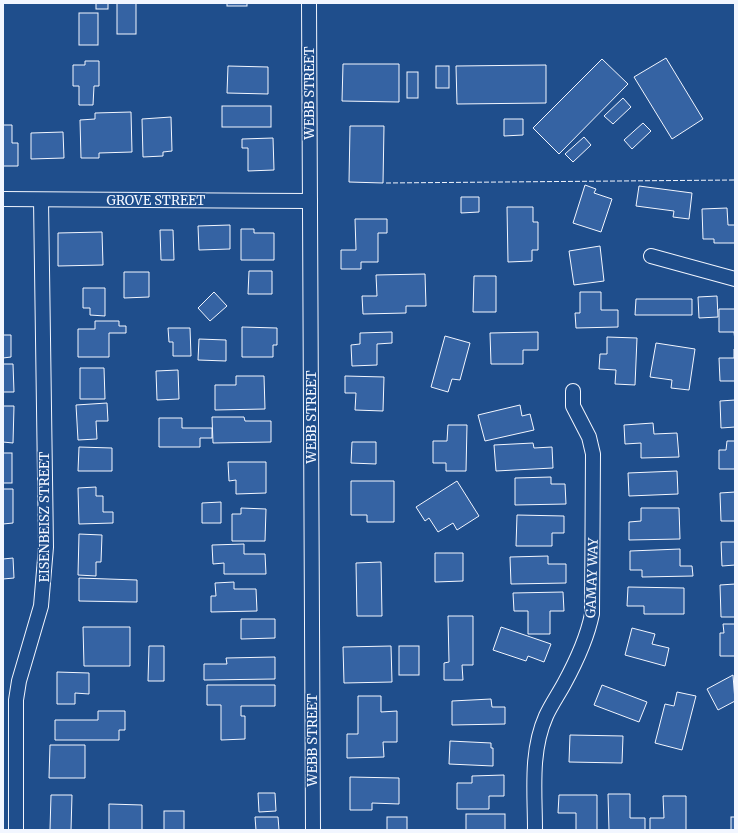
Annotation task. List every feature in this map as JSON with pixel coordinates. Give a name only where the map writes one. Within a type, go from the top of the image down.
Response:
[{"type":"street","name":"WEBB STREET","points":[[309,3],[312,830]]},
{"type":"street","name":"GROVE STREET","points":[[3,200],[310,201]]},
{"type":"street","name":"EISENBEISZ STREET","points":[[16,830],[16,700],[41,606],[46,547],[41,200]]},
{"type":"street","points":[[651,256],[735,279]]},
{"type":"street","name":"GAMAY WAY","points":[[535,830],[534,768],[540,733],[546,716],[564,685],[582,647],[592,614],[593,454],[584,426],[573,406],[573,391]]},
{"type":"building","points":[[96,3],[108,3],[108,9],[96,9]]},
{"type":"building","points":[[117,3],[136,3],[136,34],[117,34]]},
{"type":"building","points":[[227,3],[247,3],[247,6],[227,6]]},
{"type":"building","points":[[79,13],[98,13],[98,45],[79,45]]},
{"type":"building","points":[[666,58],[703,119],[672,139],[634,77]]},
{"type":"building","points":[[602,59],[628,84],[559,154],[533,128]]},
{"type":"building","points":[[85,61],[99,61],[99,86],[94,86],[93,105],[79,105],[79,86],[73,86],[73,65],[85,65]]},
{"type":"building","points":[[343,64],[399,64],[399,102],[342,101]]},
{"type":"building","points":[[546,65],[546,103],[457,104],[456,66]]},
{"type":"building","points":[[228,66],[268,67],[268,94],[227,93]]},
{"type":"building","points":[[436,66],[449,66],[449,88],[436,88]]},
{"type":"building","points":[[407,72],[418,72],[418,98],[407,98]]},
{"type":"building","points":[[623,98],[631,107],[613,124],[604,116]]},
{"type":"building","points":[[222,106],[271,106],[271,127],[222,127]]},
{"type":"building","points":[[131,112],[132,152],[99,153],[99,158],[81,158],[80,120],[95,119],[95,113]]},
{"type":"building","points":[[171,117],[172,151],[163,152],[163,156],[143,157],[142,119]]},
{"type":"building","points":[[504,119],[523,119],[523,135],[504,136]]},
{"type":"building","points":[[643,123],[651,131],[632,149],[624,140]]},
{"type":"building","points":[[3,125],[12,125],[12,143],[18,143],[18,166],[3,166]]},
{"type":"building","points":[[350,126],[384,126],[383,183],[349,182]]},
{"type":"building","points":[[63,132],[64,158],[31,159],[31,133]]},
{"type":"building","points":[[584,137],[591,145],[573,162],[565,154]]},
{"type":"building","points":[[273,138],[274,170],[248,171],[248,148],[242,148],[242,139]]},
{"type":"building","points":[[585,185],[596,189],[594,193],[612,199],[601,232],[573,223]]},
{"type":"building","points":[[639,186],[692,193],[689,219],[673,217],[674,211],[636,206]]},
{"type":"building","points":[[461,197],[479,197],[479,212],[461,213]]},
{"type":"building","points":[[507,207],[533,207],[533,222],[538,222],[538,250],[532,250],[532,261],[508,262]]},
{"type":"building","points":[[727,208],[728,225],[735,225],[735,243],[714,243],[714,239],[703,239],[702,209]]},
{"type":"building","points":[[355,219],[387,219],[387,233],[378,233],[378,262],[361,262],[361,269],[341,269],[341,250],[356,250]]},
{"type":"building","points":[[230,225],[230,249],[199,250],[198,226]]},
{"type":"building","points":[[241,229],[254,229],[254,233],[274,233],[274,260],[241,260]]},
{"type":"building","points":[[160,230],[173,230],[174,260],[161,260]]},
{"type":"building","points":[[102,232],[103,265],[58,266],[58,233]]},
{"type":"building","points":[[600,246],[604,281],[574,285],[569,251]]},
{"type":"building","points":[[249,271],[272,271],[272,294],[248,294]]},
{"type":"building","points":[[124,272],[149,272],[149,297],[124,298]]},
{"type":"building","points":[[425,274],[426,306],[406,306],[406,313],[363,314],[362,296],[377,296],[376,275]]},
{"type":"building","points":[[474,276],[496,276],[496,312],[473,312]]},
{"type":"building","points":[[83,288],[105,288],[105,316],[90,315],[90,308],[83,308]]},
{"type":"building","points":[[214,292],[227,306],[210,321],[198,308]]},
{"type":"building","points":[[580,292],[601,292],[601,310],[618,310],[618,327],[576,328],[575,313],[580,313]]},
{"type":"building","points":[[717,296],[718,317],[699,318],[698,297]]},
{"type":"building","points":[[636,299],[692,299],[692,315],[635,315]]},
{"type":"building","points":[[719,309],[735,309],[735,341],[734,332],[719,332]]},
{"type":"building","points":[[95,321],[119,321],[119,326],[126,326],[126,333],[109,333],[109,357],[78,357],[78,329],[95,329]]},
{"type":"building","points":[[242,327],[277,328],[277,345],[273,345],[273,357],[242,357]]},
{"type":"building","points":[[168,328],[190,328],[191,356],[173,356],[173,342],[169,342]]},
{"type":"building","points":[[392,332],[392,343],[377,344],[377,365],[352,366],[351,345],[360,344],[360,333]]},
{"type":"building","points":[[538,332],[538,350],[523,350],[523,364],[491,364],[490,333]]},
{"type":"building","points":[[3,335],[11,335],[11,357],[3,358]]},
{"type":"building","points":[[445,336],[470,343],[460,380],[452,379],[448,392],[431,387]]},
{"type":"building","points":[[607,337],[637,338],[635,385],[615,384],[616,370],[599,369],[600,354],[607,354]]},
{"type":"building","points":[[199,339],[226,340],[226,361],[198,360]]},
{"type":"building","points":[[656,343],[695,349],[689,390],[671,388],[672,380],[650,377]]},
{"type":"building","points":[[734,349],[735,381],[720,381],[719,358],[734,358]]},
{"type":"building","points":[[3,364],[13,364],[14,392],[3,392]]},
{"type":"building","points":[[80,368],[104,368],[105,399],[80,399]]},
{"type":"building","points":[[178,370],[179,399],[157,400],[156,371]]},
{"type":"building","points":[[236,376],[264,376],[265,409],[215,410],[215,385],[236,385]]},
{"type":"building","points":[[345,376],[384,377],[383,411],[355,410],[356,393],[345,393]]},
{"type":"building","points":[[735,400],[735,427],[721,428],[720,401]]},
{"type":"building","points":[[107,403],[108,421],[96,421],[97,439],[78,440],[76,405]]},
{"type":"building","points":[[520,405],[522,416],[530,414],[534,430],[485,441],[478,415]]},
{"type":"building","points":[[3,406],[14,406],[13,443],[3,442]]},
{"type":"building","points":[[212,417],[244,417],[245,421],[271,421],[271,442],[213,443]]},
{"type":"building","points":[[159,418],[182,418],[182,428],[212,428],[212,438],[200,438],[200,447],[159,447]]},
{"type":"building","points":[[653,423],[654,434],[677,433],[679,457],[641,458],[641,443],[625,444],[624,425]]},
{"type":"building","points":[[448,425],[467,425],[466,471],[446,471],[446,463],[433,463],[433,441],[447,441]]},
{"type":"building","points":[[727,441],[735,441],[735,469],[719,469],[719,450],[726,450]]},
{"type":"building","points":[[352,442],[376,442],[376,464],[351,463]]},
{"type":"building","points":[[533,443],[534,448],[552,447],[553,468],[496,471],[494,445]]},
{"type":"building","points":[[79,447],[112,448],[112,471],[78,471]]},
{"type":"building","points":[[3,453],[12,453],[12,483],[3,483]]},
{"type":"building","points":[[228,462],[266,462],[266,493],[236,494],[236,480],[229,481]]},
{"type":"building","points":[[677,471],[678,494],[629,496],[628,473]]},
{"type":"building","points":[[551,477],[551,484],[565,484],[566,504],[515,505],[515,478]]},
{"type":"building","points":[[351,481],[394,481],[394,522],[367,522],[367,515],[351,515]]},
{"type":"building","points":[[457,481],[479,516],[457,530],[453,523],[438,532],[429,518],[425,521],[416,507]]},
{"type":"building","points":[[96,487],[96,496],[103,496],[103,512],[113,512],[113,523],[79,524],[78,488]]},
{"type":"building","points":[[3,489],[13,489],[13,523],[3,524]]},
{"type":"building","points":[[735,492],[735,521],[721,521],[720,493]]},
{"type":"building","points":[[221,502],[221,523],[202,523],[202,503]]},
{"type":"building","points":[[241,508],[266,509],[265,541],[232,541],[232,514],[241,514]]},
{"type":"building","points":[[641,508],[679,508],[680,539],[629,540],[629,522],[641,521]]},
{"type":"building","points":[[517,515],[564,516],[564,533],[552,533],[552,546],[516,546]]},
{"type":"building","points":[[79,534],[102,535],[101,562],[96,562],[96,576],[78,575]]},
{"type":"building","points":[[721,542],[735,542],[735,565],[722,566]]},
{"type":"building","points":[[244,544],[244,554],[265,554],[266,574],[224,574],[224,563],[213,564],[212,545]]},
{"type":"building","points":[[680,549],[680,566],[692,566],[693,576],[642,577],[642,570],[630,570],[630,551]]},
{"type":"building","points":[[435,553],[463,553],[463,581],[435,582]]},
{"type":"building","points":[[548,556],[548,564],[566,564],[566,583],[511,584],[510,557]]},
{"type":"building","points":[[13,558],[14,578],[3,579],[3,559]]},
{"type":"building","points":[[381,562],[382,616],[357,616],[356,563]]},
{"type":"building","points":[[79,578],[137,580],[137,602],[79,601]]},
{"type":"building","points":[[234,582],[234,589],[256,589],[257,611],[211,612],[211,596],[216,596],[215,583]]},
{"type":"building","points":[[735,584],[735,617],[721,617],[720,585]]},
{"type":"building","points":[[628,587],[684,588],[684,614],[644,614],[644,606],[627,606]]},
{"type":"building","points":[[563,592],[564,611],[550,611],[550,634],[528,634],[528,611],[514,611],[513,593]]},
{"type":"building","points":[[448,616],[473,616],[473,665],[462,665],[463,680],[444,680],[444,663],[449,662]]},
{"type":"building","points":[[241,619],[275,619],[275,638],[241,639]]},
{"type":"building","points":[[723,624],[735,624],[735,656],[720,656],[720,633],[724,633]]},
{"type":"building","points":[[83,627],[130,627],[130,666],[84,666]]},
{"type":"building","points":[[501,627],[551,644],[544,662],[528,656],[526,661],[493,650]]},
{"type":"building","points":[[632,628],[655,634],[652,644],[669,648],[665,666],[625,655]]},
{"type":"building","points":[[149,646],[164,646],[164,681],[148,681]]},
{"type":"building","points":[[391,646],[392,682],[344,683],[343,647]]},
{"type":"building","points":[[399,646],[419,646],[419,675],[399,675]]},
{"type":"building","points":[[275,657],[275,679],[204,680],[204,664],[227,664],[226,658]]},
{"type":"building","points":[[57,672],[89,673],[89,694],[75,693],[75,704],[57,704]]},
{"type":"building","points":[[733,675],[735,701],[718,710],[707,689]]},
{"type":"building","points":[[207,685],[275,685],[275,706],[241,706],[241,716],[245,716],[245,739],[221,740],[221,705],[207,705]]},
{"type":"building","points":[[602,685],[647,702],[639,722],[594,705]]},
{"type":"building","points":[[677,692],[696,696],[682,750],[655,743],[665,704],[674,706]]},
{"type":"building","points":[[358,696],[381,696],[381,712],[397,711],[397,742],[383,742],[384,757],[347,758],[347,734],[358,734]]},
{"type":"building","points":[[491,699],[492,707],[505,707],[505,724],[452,725],[452,701]]},
{"type":"building","points":[[98,711],[125,711],[125,730],[119,730],[119,740],[55,740],[55,720],[98,720]]},
{"type":"building","points":[[570,735],[623,736],[622,763],[569,762]]},
{"type":"building","points":[[450,741],[491,743],[491,748],[493,748],[493,766],[449,764]]},
{"type":"building","points":[[50,745],[85,745],[85,778],[49,778]]},
{"type":"building","points":[[504,775],[504,796],[489,796],[489,809],[457,809],[457,783],[472,783],[472,776]]},
{"type":"building","points":[[350,777],[399,778],[399,804],[372,803],[372,810],[350,810]]},
{"type":"building","points":[[258,793],[275,793],[276,811],[259,812]]},
{"type":"building","points":[[608,794],[630,794],[630,818],[645,818],[645,830],[609,830]]},
{"type":"building","points":[[51,795],[72,795],[71,830],[50,830]]},
{"type":"building","points":[[559,795],[597,795],[597,830],[576,830],[576,813],[558,813]]},
{"type":"building","points":[[663,796],[686,796],[686,830],[650,830],[650,818],[664,818]]},
{"type":"building","points":[[109,804],[142,805],[142,830],[109,830]]},
{"type":"building","points":[[164,811],[184,811],[184,830],[164,830]]},
{"type":"building","points":[[466,814],[505,814],[505,830],[466,830]]},
{"type":"building","points":[[255,817],[278,817],[279,830],[256,830]]},
{"type":"building","points":[[387,817],[407,817],[407,830],[387,830]]},
{"type":"building","points":[[731,817],[735,817],[735,830],[731,830]]},
{"type":"fence","points":[[386,183],[735,180]]}]
